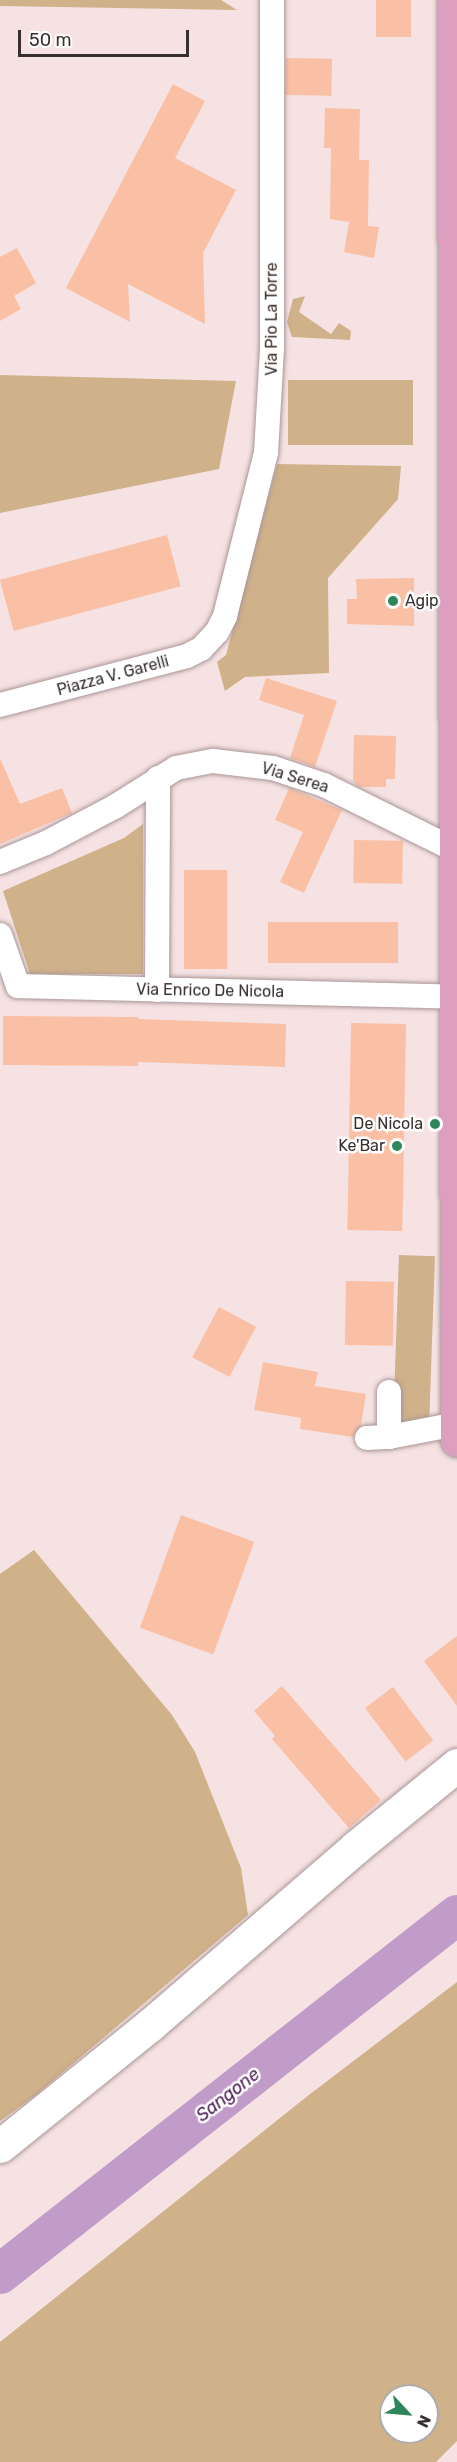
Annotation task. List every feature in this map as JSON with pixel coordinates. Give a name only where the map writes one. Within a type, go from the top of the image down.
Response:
[{"type":"main road","points":[[454,0],[457,1440]]},
{"type":"street","name":"Via Pio La Torre","points":[[217,632],[225,616],[266,453],[272,348],[272,0]]},
{"type":"street","name":"Piazza V. Garelli","points":[[0,705],[187,656],[201,649],[217,632]]},
{"type":"street","name":"Via Serea","points":[[0,862],[46,843],[116,806],[176,768],[213,761],[273,768],[324,784],[456,851]]},
{"type":"street","points":[[157,990],[158,778]]},
{"type":"street","name":"Via Enrico De Nicola","points":[[0,935],[18,986],[457,997]]},
{"type":"street","points":[[389,1392],[378,1437],[457,1424]]},
{"type":"street","points":[[0,2146],[150,2025],[356,1846],[457,1765]]},
{"type":"shaded area","points":[[0,0],[221,0],[237,10],[0,6]]},
{"type":"shaded area","points":[[305,296],[299,312],[331,334],[339,323],[351,331],[350,340],[292,337],[287,322],[293,299]]},
{"type":"shaded area","points":[[0,375],[236,381],[219,469],[0,513]]},
{"type":"shaded area","points":[[288,380],[413,380],[413,445],[288,445]]},
{"type":"shaded area","points":[[277,464],[401,466],[398,499],[328,578],[329,673],[245,677],[225,691],[217,662],[226,655]]},
{"type":"shaded area","points":[[143,824],[143,974],[30,974],[3,891],[124,838]]},
{"type":"shaded area","points":[[399,1255],[435,1256],[429,1430],[393,1429]]},
{"type":"shaded area","points":[[34,1550],[172,1715],[195,1752],[241,1868],[248,1915],[36,2095],[0,2121],[0,1574]]},
{"type":"shaded area","points":[[457,1982],[457,2441],[436,2462],[0,2462],[0,2342],[305,2098]]},
{"type":"building","points":[[376,0],[411,0],[411,37],[376,37]]},
{"type":"building","points":[[286,58],[332,59],[331,96],[285,95]]},
{"type":"building","points":[[173,84],[205,101],[175,158],[236,190],[203,253],[205,324],[128,284],[130,322],[66,288]]},
{"type":"building","points":[[325,108],[360,109],[359,160],[369,160],[368,226],[379,227],[374,258],[344,252],[349,222],[330,219],[331,148],[324,148]]},
{"type":"building","points":[[17,248],[36,283],[14,296],[21,309],[0,321],[0,257]]},
{"type":"building","points":[[167,535],[181,586],[14,631],[0,580]]},
{"type":"building","points":[[414,578],[414,626],[347,624],[347,599],[357,599],[356,579]]},
{"type":"building","points":[[266,678],[337,701],[315,767],[290,758],[304,715],[259,700]]},
{"type":"building","points":[[354,735],[396,736],[395,779],[386,779],[386,787],[360,787],[355,784],[355,781],[353,784]]},
{"type":"building","points":[[0,758],[20,804],[62,788],[72,813],[0,844]]},
{"type":"building","points":[[289,788],[342,810],[304,893],[280,882],[303,832],[275,820]]},
{"type":"building","points":[[354,840],[403,841],[402,884],[353,883]]},
{"type":"building","points":[[184,870],[227,870],[227,969],[184,969]]},
{"type":"building","points":[[268,922],[398,922],[398,963],[268,963]]},
{"type":"building","points":[[3,1016],[138,1017],[138,1019],[286,1024],[285,1067],[138,1062],[138,1066],[3,1065]]},
{"type":"building","points":[[351,1023],[406,1024],[402,1231],[347,1230]]},
{"type":"building","points":[[346,1281],[394,1282],[393,1346],[345,1345]]},
{"type":"building","points":[[219,1307],[256,1327],[229,1377],[192,1357]]},
{"type":"building","points":[[263,1362],[318,1372],[315,1386],[366,1394],[361,1425],[353,1437],[300,1429],[301,1418],[254,1410]]},
{"type":"building","points":[[181,1515],[254,1542],[213,1654],[140,1628]]},
{"type":"building","points":[[457,1636],[457,1706],[424,1661]]},
{"type":"building","points":[[282,1686],[381,1800],[349,1828],[272,1739],[275,1736],[254,1711]]},
{"type":"building","points":[[393,1687],[433,1741],[405,1762],[365,1708]]},
{"type":"waterway","name":"Sangone","points":[[0,2274],[457,1915]]},
{"type":"place","name":"Agip","points":[[393,601]]},
{"type":"place","name":"De Nicola","points":[[435,1124]]},
{"type":"place","name":"Ke'Bar","points":[[397,1146]]}]
